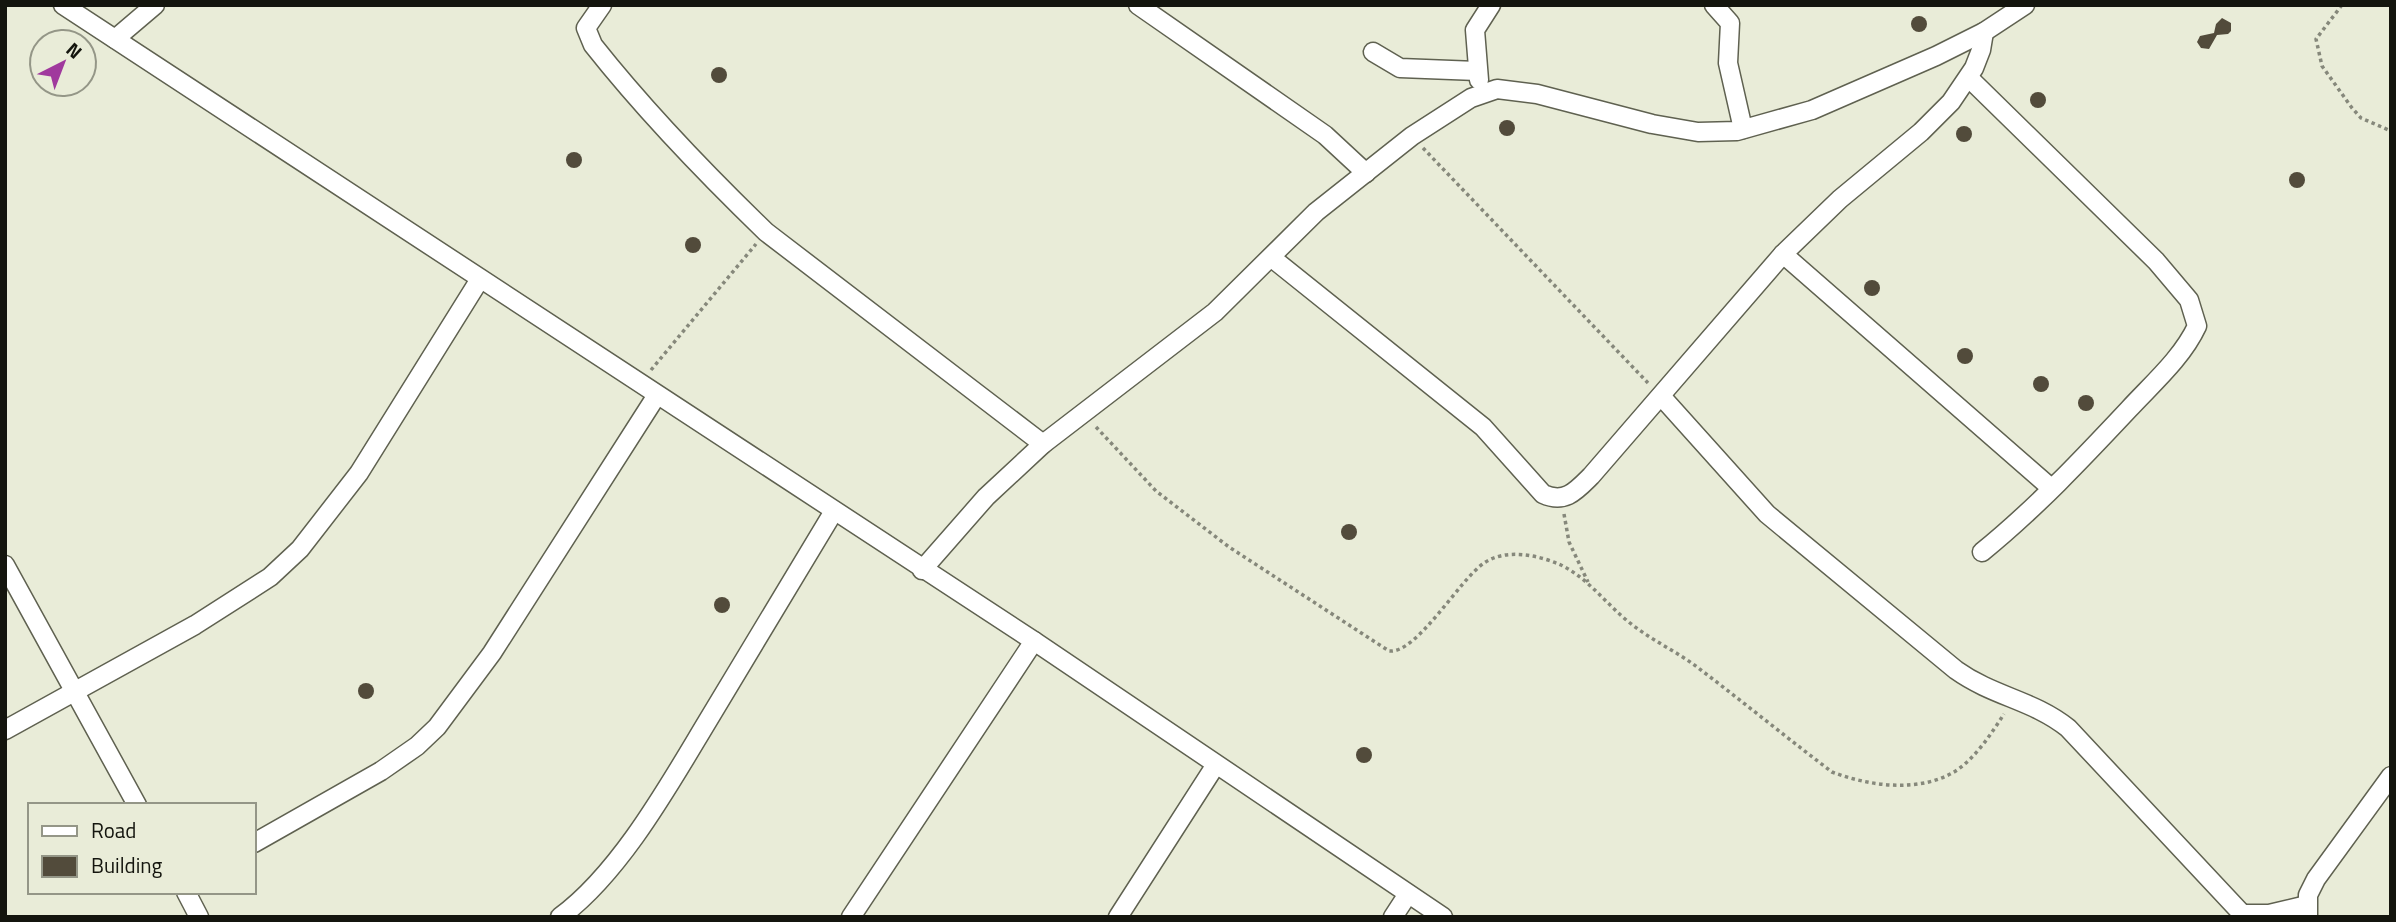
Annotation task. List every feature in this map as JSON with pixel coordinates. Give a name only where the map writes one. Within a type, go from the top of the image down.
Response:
[{"type":"street","points":[[63,5],[1034,641],[1215,766],[1443,917]]},
{"type":"street","points":[[115,39],[155,5]]},
{"type":"street","points":[[602,5],[586,28],[593,45],[675,142],[766,232],[1043,444]]},
{"type":"street","points":[[1138,5],[1325,135],[1366,173]]},
{"type":"street","points":[[1480,93],[1475,30],[1492,5]]},
{"type":"street","points":[[1714,5],[1730,23],[1728,63],[1743,129]]},
{"type":"street","points":[[922,570],[986,497],[1043,444],[1214,312],[1316,212],[1412,136],[1480,93],[1497,89],[1537,94],[1652,124],[1699,132],[1743,129],[1812,110],[1984,32],[2025,5]]},
{"type":"street","points":[[1272,258],[1483,427],[1543,494],[1561,498],[1574,493],[1591,477],[1783,254],[1840,199],[1921,132],[1951,102],[1969,78],[1981,50],[1984,32]]},
{"type":"street","points":[[1373,52],[1400,68],[1477,71]]},
{"type":"street","points":[[1969,78],[2157,261],[2180,287],[2196,313],[2197,326],[2191,339],[2164,372],[2051,488],[1982,552]]},
{"type":"street","points":[[1783,254],[2051,488]]},
{"type":"street","points":[[5,730],[195,625],[270,577],[300,549],[359,473],[480,279]]},
{"type":"street","points":[[256,842],[381,771],[417,746],[437,727],[492,653],[657,396]]},
{"type":"street","points":[[1661,396],[1767,514],[1956,670],[1989,691],[2040,708],[2068,728],[2244,915],[2308,911],[2308,895],[2323,869],[2391,776]]},
{"type":"street","points":[[560,917],[598,880],[634,836],[670,783],[834,511]]},
{"type":"street","points":[[5,565],[136,803]]},
{"type":"street","points":[[851,917],[1034,641]]},
{"type":"street","points":[[1118,917],[1215,766]]},
{"type":"street","points":[[187,894],[199,917]]},
{"type":"street","points":[[1393,917],[1408,894]]},
{"type":"path","points":[[2342,5],[2316,40],[2322,66],[2361,118],[2391,131]]},
{"type":"path","points":[[1412,136],[1661,396]]},
{"type":"path","points":[[639,384],[766,232]]},
{"type":"path","points":[[1083,412],[1156,491],[1230,547],[1389,651],[1402,649],[1410,644],[1469,575],[1494,557],[1511,554],[1534,556],[1557,564],[1589,583],[1630,623],[1695,665],[1832,772],[1848,778],[1896,785],[1937,780],[1972,757],[2013,701]]},
{"type":"path","points":[[1561,498],[1569,542],[1589,583]]},
{"type":"building","points":[[1916,16],[1922,16],[1927,24],[1925,30],[1916,32],[1911,27],[1911,21]]},
{"type":"building","points":[[2222,18],[2231,23],[2231,31],[2217,35],[2209,49],[2201,48],[2197,42],[2200,36],[2214,33],[2216,24]]},
{"type":"building","points":[[716,67],[722,67],[727,75],[725,81],[716,83],[711,78],[711,72]]},
{"type":"building","points":[[2035,92],[2041,92],[2046,100],[2044,106],[2035,108],[2030,103],[2030,97]]},
{"type":"building","points":[[1504,120],[1510,120],[1515,128],[1513,134],[1504,136],[1499,131],[1499,125]]},
{"type":"building","points":[[1961,126],[1967,126],[1972,134],[1970,140],[1961,142],[1956,137],[1956,131]]},
{"type":"building","points":[[571,152],[577,152],[582,160],[580,166],[571,168],[566,163],[566,157]]},
{"type":"building","points":[[2294,172],[2300,172],[2305,180],[2303,186],[2294,188],[2289,183],[2289,177]]},
{"type":"building","points":[[690,237],[696,237],[701,245],[699,251],[690,253],[685,248],[685,242]]},
{"type":"building","points":[[1869,280],[1875,280],[1880,288],[1878,294],[1869,296],[1864,291],[1864,285]]},
{"type":"building","points":[[1962,348],[1968,348],[1973,356],[1971,362],[1962,364],[1957,359],[1957,353]]},
{"type":"building","points":[[2038,376],[2044,376],[2049,384],[2047,390],[2038,392],[2033,387],[2033,381]]},
{"type":"building","points":[[2083,395],[2089,395],[2094,403],[2092,409],[2083,411],[2078,406],[2078,400]]},
{"type":"building","points":[[1346,524],[1352,524],[1357,532],[1355,538],[1346,540],[1341,535],[1341,529]]},
{"type":"building","points":[[719,597],[725,597],[730,605],[728,611],[719,613],[714,608],[714,602]]},
{"type":"building","points":[[363,683],[369,683],[374,691],[372,697],[363,699],[358,694],[358,688]]},
{"type":"building","points":[[1361,747],[1367,747],[1372,755],[1370,761],[1361,763],[1356,758],[1356,752]]}]
